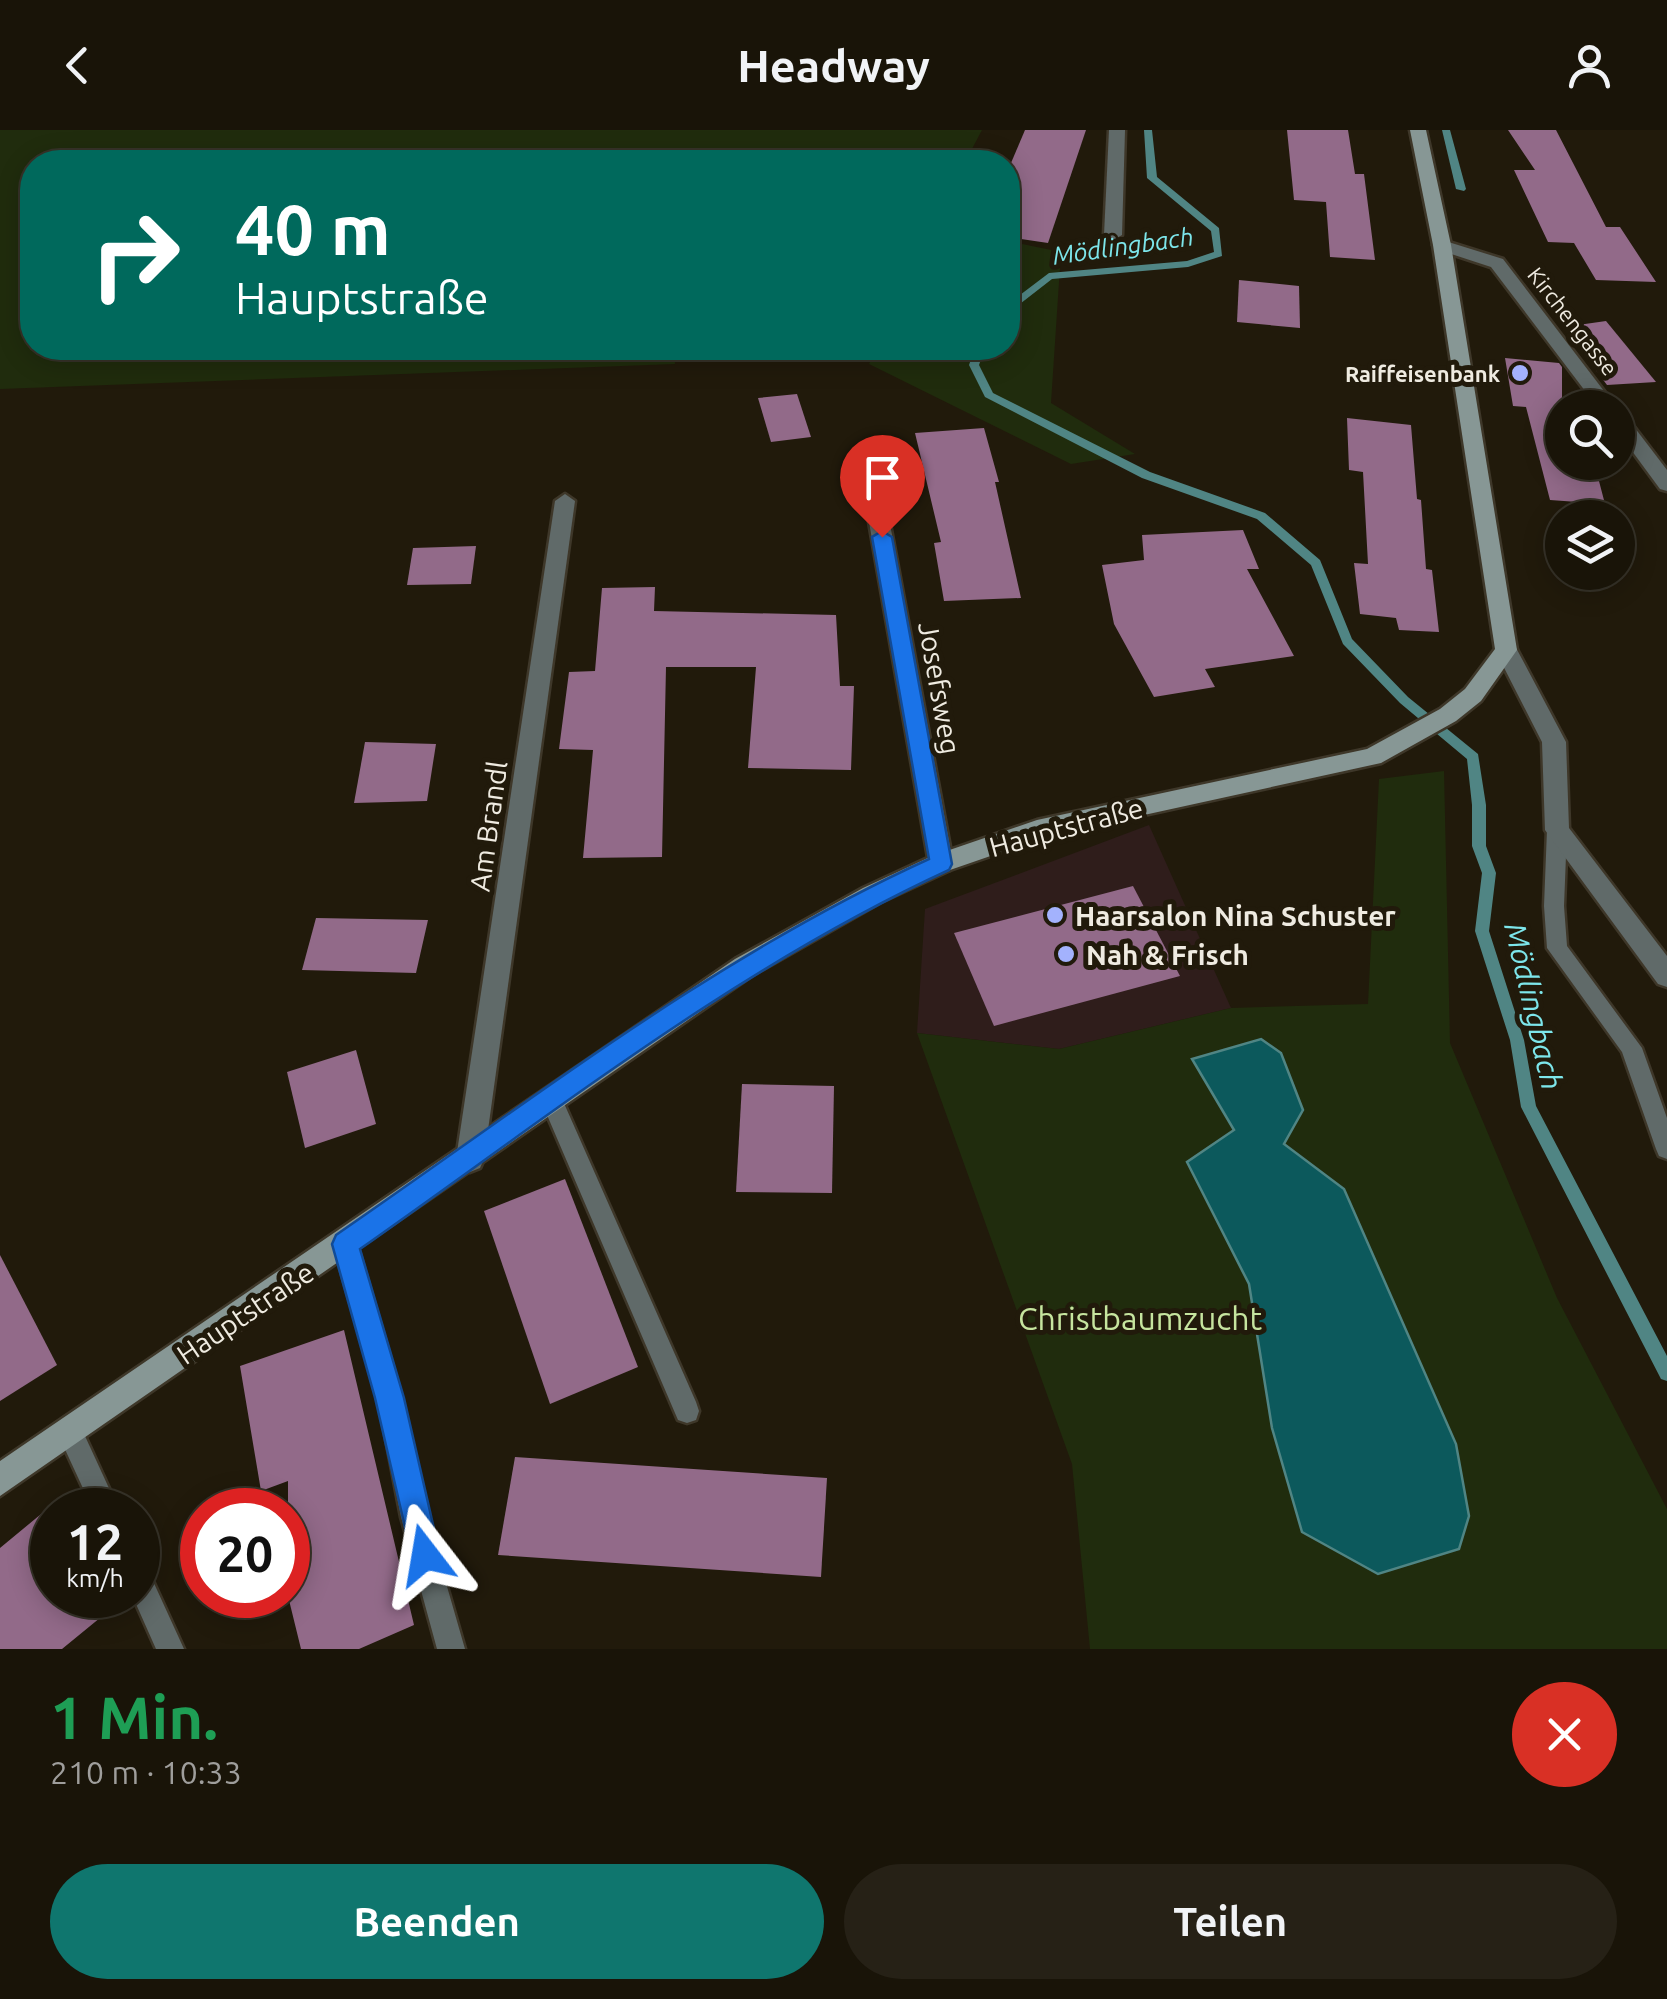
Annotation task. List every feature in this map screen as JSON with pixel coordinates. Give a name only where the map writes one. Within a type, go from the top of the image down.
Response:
[{"type":"main road","points":[[1418,130],[1442,245],[1506,650]]},
{"type":"main road","name":"Hauptstraße","points":[[0,1480],[744,967],[872,895],[941,864],[1046,827],[1373,758],[1473,695],[1506,650]]},
{"type":"street","points":[[1114,235],[1117,130]]},
{"type":"street","name":"Kirchengasse","points":[[1442,245],[1497,264],[1594,390]]},
{"type":"street","points":[[1635,442],[1667,484]]},
{"type":"street","name":"Josefsweg","points":[[869,465],[941,864]]},
{"type":"street","name":"Am Brandl","points":[[470,1159],[565,501]]},
{"type":"street","points":[[1506,650],[1554,742],[1557,830],[1667,976]]},
{"type":"lane","points":[[1557,830],[1554,906],[1558,948],[1630,1048],[1667,1148]]},
{"type":"lane","points":[[552,1101],[687,1411]]},
{"type":"lane","points":[[345,1244],[390,1398],[414,1516],[452,1649]]},
{"type":"lane","points":[[70,1432],[96,1488]]},
{"type":"lane","points":[[156,1618],[170,1649]]},
{"type":"shaded area","points":[[1149,825],[1231,1008],[1059,1049],[917,1033],[925,909]]},
{"type":"green space","points":[[0,130],[982,130],[971,150],[20,150],[20,360],[675,360],[675,364],[0,389]]},
{"type":"green space","points":[[1020,243],[1061,252],[1051,403],[1135,454],[1071,464],[869,364],[871,360],[1020,360]]},
{"type":"green space","name":"Christbaumzucht","points":[[1444,771],[1450,1043],[1557,1298],[1667,1509],[1667,1649],[1090,1649],[1072,1464],[917,1033],[1059,1049],[1231,1008],[1368,1004],[1379,779]],"holes":[[[1281,1053],[1302,1110],[1283,1144],[1344,1189],[1456,1444],[1469,1516],[1302,1532],[1272,1428],[1249,1284],[1187,1162],[1235,1130]]]},
{"type":"water","points":[[1261,1039],[1281,1053],[1303,1110],[1284,1144],[1344,1189],[1456,1444],[1469,1516],[1459,1549],[1378,1574],[1302,1532],[1272,1428],[1249,1284],[1187,1162],[1234,1130],[1192,1059]]},
{"type":"building","points":[[1025,130],[1086,130],[1048,243],[1020,239],[1020,150],[1016,150]]},
{"type":"building","points":[[1287,130],[1348,130],[1355,174],[1364,174],[1375,260],[1330,257],[1326,202],[1294,200]]},
{"type":"building","points":[[1508,130],[1556,130],[1606,227],[1620,227],[1656,282],[1596,280],[1574,243],[1548,242],[1514,170],[1535,170]]},
{"type":"building","points":[[1239,280],[1299,286],[1300,328],[1237,322]]},
{"type":"building","points":[[1606,321],[1656,382],[1607,385],[1564,327]]},
{"type":"building","points":[[1505,358],[1559,363],[1562,390],[1545,390],[1545,480],[1599,480],[1604,500],[1550,500],[1526,407],[1513,406]]},
{"type":"building","points":[[797,394],[811,437],[771,442],[758,398]]},
{"type":"building","points":[[1347,418],[1411,425],[1426,569],[1432,570],[1439,632],[1399,630],[1396,618],[1360,614],[1354,563],[1368,564],[1363,472],[1349,470]]},
{"type":"building","points":[[984,428],[999,482],[995,482],[1021,598],[944,601],[934,543],[941,542],[915,433]]},
{"type":"building","points":[[1243,530],[1259,569],[1247,569],[1294,656],[1205,669],[1215,687],[1154,697],[1114,624],[1102,565],[1144,560],[1142,535]]},
{"type":"building","points":[[476,546],[471,584],[407,585],[413,548]]},
{"type":"building","points":[[655,587],[654,611],[836,615],[840,686],[854,686],[851,770],[748,768],[756,667],[666,667],[662,857],[583,858],[593,750],[559,749],[569,672],[595,671],[602,588]]},
{"type":"building","points":[[365,742],[436,744],[427,801],[354,803]]},
{"type":"building","name":"Nah & Frisch","points":[[1133,886],[1180,976],[994,1026],[954,933]]},
{"type":"building","points":[[316,918],[428,920],[416,973],[302,970]]},
{"type":"building","points":[[356,1050],[376,1124],[305,1148],[287,1072]]},
{"type":"building","points":[[742,1084],[834,1086],[832,1193],[736,1192]]},
{"type":"building","points":[[565,1179],[638,1367],[550,1404],[484,1211]]},
{"type":"building","points":[[0,1255],[57,1365],[0,1401]]},
{"type":"building","points":[[344,1330],[414,1625],[359,1649],[301,1649],[293,1618],[310,1618],[310,1488],[288,1488],[288,1481],[260,1488],[240,1366]]},
{"type":"building","points":[[515,1457],[827,1478],[821,1577],[498,1555]]},
{"type":"building","points":[[30,1523],[30,1618],[100,1618],[62,1649],[0,1649],[0,1548]]},
{"type":"waterway","name":"Mödlingbach","points":[[1020,299],[1049,276],[1188,264],[1219,254],[1216,230],[1152,178],[1148,130]]},
{"type":"waterway","points":[[1446,130],[1461,189]]},
{"type":"waterway","name":"Mödlingbach","points":[[976,360],[974,365],[989,395],[1146,475],[1261,516],[1316,563],[1347,641],[1404,700],[1473,757],[1479,846],[1489,873],[1482,931],[1517,1040],[1529,1107],[1667,1373]]},
{"type":"place","name":"Raiffeisenbank","points":[[1520,373]]},
{"type":"place","name":"Haarsalon Nina Schuster","points":[[1055,915]]},
{"type":"place","name":"Nah & Frisch","points":[[1066,954]]},
{"type":"route","points":[[425,1555],[390,1398],[345,1244],[744,967],[872,895],[941,864],[882,537]]}]
